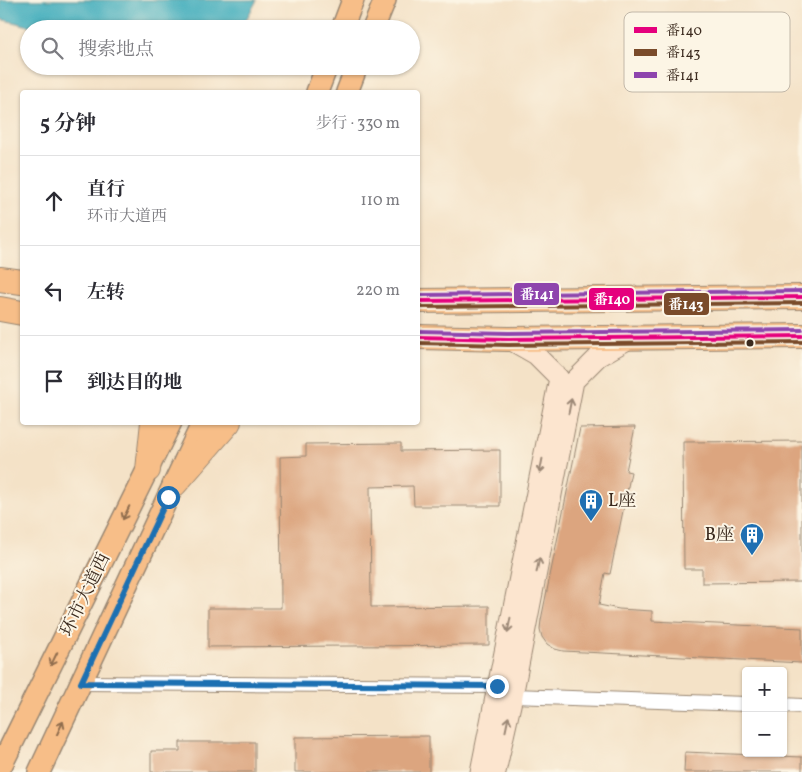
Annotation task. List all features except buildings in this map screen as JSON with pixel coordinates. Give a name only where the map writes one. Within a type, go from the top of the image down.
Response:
[{"type":"highway","points":[[0,280],[20,282]]},
{"type":"highway","points":[[420,301],[802,297]]},
{"type":"highway","points":[[0,309],[20,313]]},
{"type":"highway","points":[[420,337],[508,339],[802,336]]},
{"type":"highway","points":[[144,478],[153,425]]},
{"type":"highway","points":[[172,490],[226,425]]},
{"type":"main road","points":[[345,20],[353,0]]},
{"type":"main road","points":[[377,20],[385,0]]},
{"type":"main road","points":[[318,90],[324,75]]},
{"type":"main road","points":[[348,90],[354,75]]},
{"type":"main road","name":"环市大道西","points":[[0,768],[170,425]]},
{"type":"main road","name":"环市大道西","points":[[39,772],[202,425]]},
{"type":"main road","points":[[144,478],[172,490]]},
{"type":"street","points":[[496,772],[513,696],[574,381],[598,357],[631,338]]},
{"type":"street","points":[[480,772],[559,378],[536,355],[508,339]]},
{"type":"street","points":[[81,683],[497,686]]},
{"type":"street","points":[[513,696],[742,704]]},
{"type":"street","points":[[787,705],[802,706]]},
{"type":"water","points":[[0,0],[257,0],[246,20],[20,20],[20,24],[0,19]]},
{"type":"transit line","name":"番141","points":[[421,295],[802,291]]},
{"type":"transit line","name":"番140","points":[[421,301],[802,297]]},
{"type":"transit line","name":"番143","points":[[421,307],[802,303]]},
{"type":"transit line","name":"番141","points":[[420,331],[508,333],[802,330]]},
{"type":"transit line","name":"番140","points":[[420,337],[508,339],[802,336]]},
{"type":"transit line","name":"番143","points":[[420,343],[508,345],[802,342]]},
{"type":"place","name":"L座","points":[[591,522]]},
{"type":"place","name":"B座","points":[[752,556]]},
{"type":"route","points":[[168,497],[81,683],[497,686]]}]
